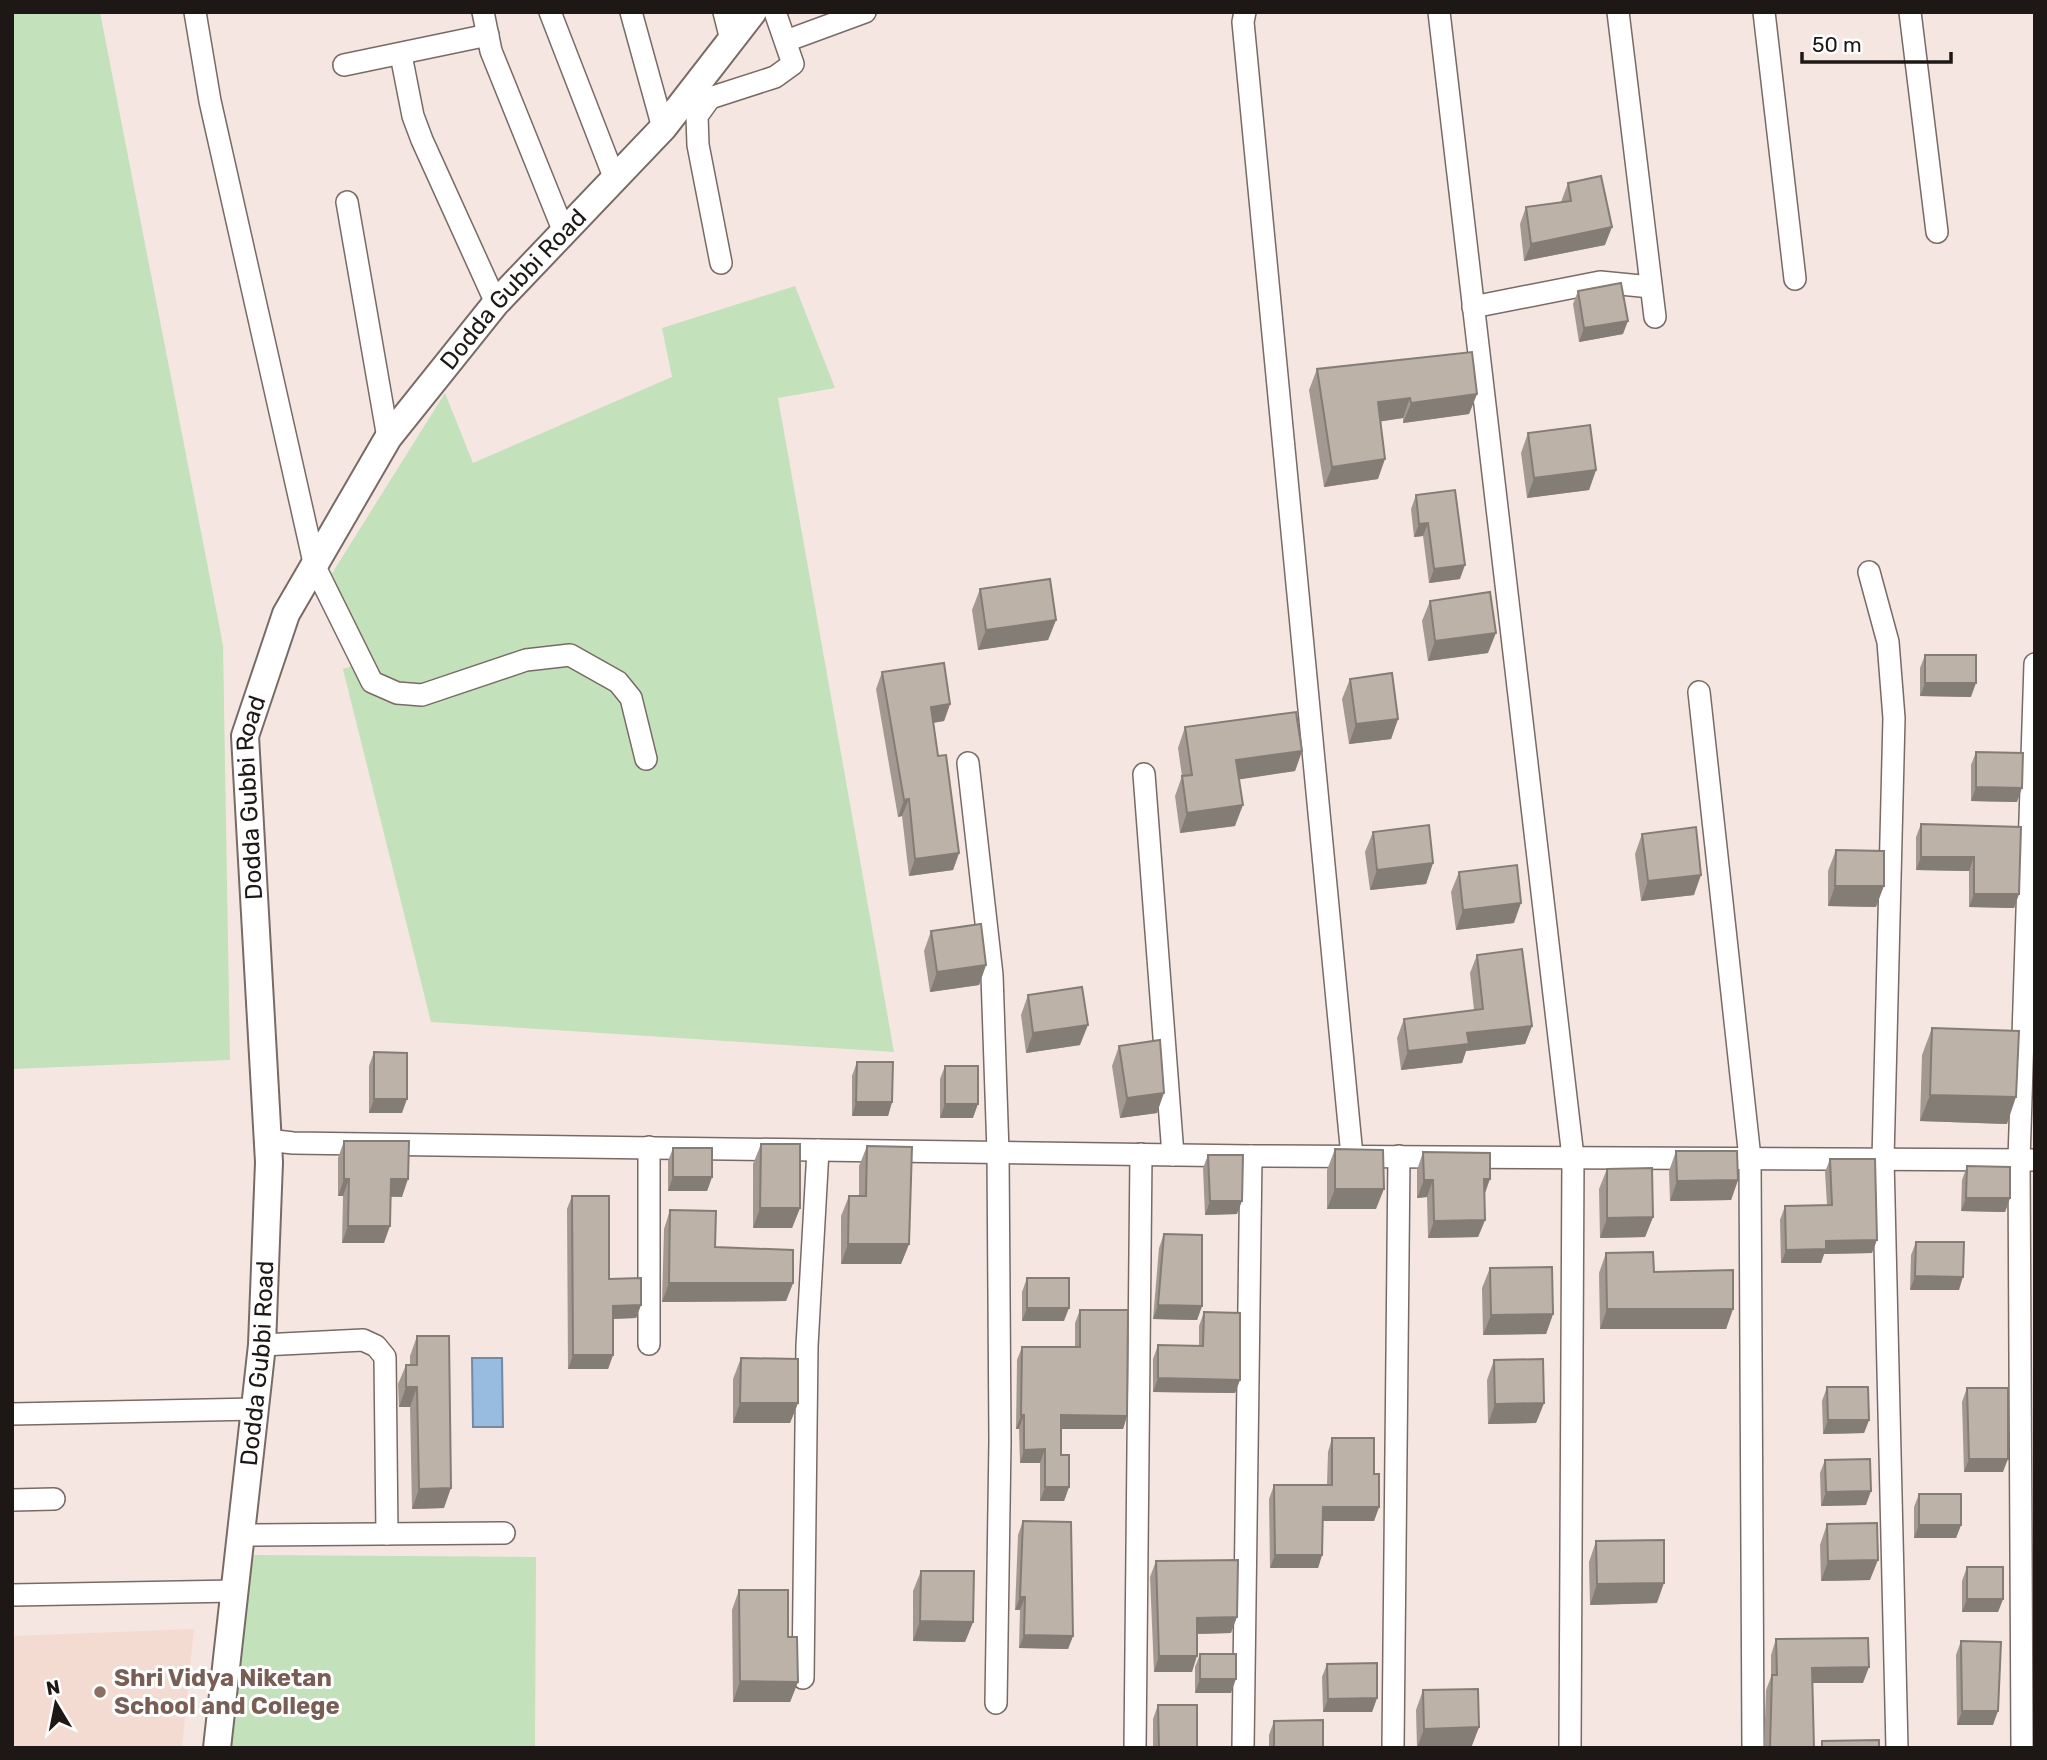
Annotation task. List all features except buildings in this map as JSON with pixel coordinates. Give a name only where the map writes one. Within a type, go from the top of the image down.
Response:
[{"type":"main road","name":"Dodda Gubbi Road","points":[[217,1748],[262,1345],[268,1140],[245,736],[286,614],[388,438],[496,303],[663,128],[752,12]]},
{"type":"street","points":[[195,12],[210,101],[315,567],[372,682],[397,693],[422,695],[526,660],[570,655],[618,681],[631,698],[646,759]]},
{"type":"street","points":[[483,12],[491,51],[564,232]]},
{"type":"street","points":[[550,12],[614,177]]},
{"type":"street","points":[[631,12],[663,128]]},
{"type":"street","points":[[724,12],[731,40]]},
{"type":"street","points":[[720,263],[698,145],[696,116],[710,98],[786,72],[793,64],[775,12]]},
{"type":"street","points":[[786,41],[865,12]]},
{"type":"street","points":[[1245,12],[1243,22],[1352,1156]]},
{"type":"street","points":[[1439,12],[1573,1157],[1570,1748]]},
{"type":"street","points":[[1618,12],[1655,317]]},
{"type":"street","points":[[1763,12],[1795,279]]},
{"type":"street","points":[[1910,12],[1937,232]]},
{"type":"street","points":[[344,65],[488,35]]},
{"type":"street","points":[[401,55],[413,116],[422,140],[496,303]]},
{"type":"street","points":[[346,202],[388,438]]},
{"type":"street","points":[[1473,307],[1600,282],[1651,287]]},
{"type":"street","points":[[1869,572],[1888,642],[1894,718],[1883,1158],[1897,1748]]},
{"type":"street","points":[[2022,1748],[2035,664]]},
{"type":"street","points":[[1699,692],[1750,1158],[1753,1748]]},
{"type":"street","points":[[968,762],[992,975],[998,1152],[1000,1441],[996,1703]]},
{"type":"street","points":[[1144,774],[1173,1155]]},
{"type":"street","points":[[268,1140],[293,1143],[1251,1156],[2027,1160]]},
{"type":"street","points":[[649,1147],[649,1344]]},
{"type":"street","points":[[803,1678],[807,1346],[818,1150]]},
{"type":"street","points":[[1135,1748],[1141,1154]]},
{"type":"street","points":[[1243,1748],[1251,1156]]},
{"type":"street","points":[[1393,1748],[1398,1156]]},
{"type":"street","points":[[262,1345],[363,1340],[376,1346],[386,1357],[387,1534]]},
{"type":"street","points":[[12,1414],[255,1409]]},
{"type":"street","points":[[12,1500],[54,1499]]},
{"type":"street","points":[[241,1535],[503,1533]]},
{"type":"street","points":[[12,1595],[235,1591]]},
{"type":"shaded area","name":"Shri Vidya Niketan School and College","points":[[194,1629],[182,1748],[12,1748],[12,1636]]},
{"type":"green space","points":[[12,12],[100,12],[223,645],[230,1060],[12,1069]]},
{"type":"green space","points":[[795,286],[835,388],[778,398],[894,1052],[431,1022],[343,669],[371,660],[331,575],[445,393],[473,463],[672,377],[662,328]]},
{"type":"green space","points":[[251,1555],[536,1557],[535,1748],[224,1748]]},
{"type":"water","points":[[472,1358],[502,1358],[503,1427],[473,1427]]},
{"type":"place","name":"Shri Vidya Niketan School and College","points":[[100,1692]]}]
